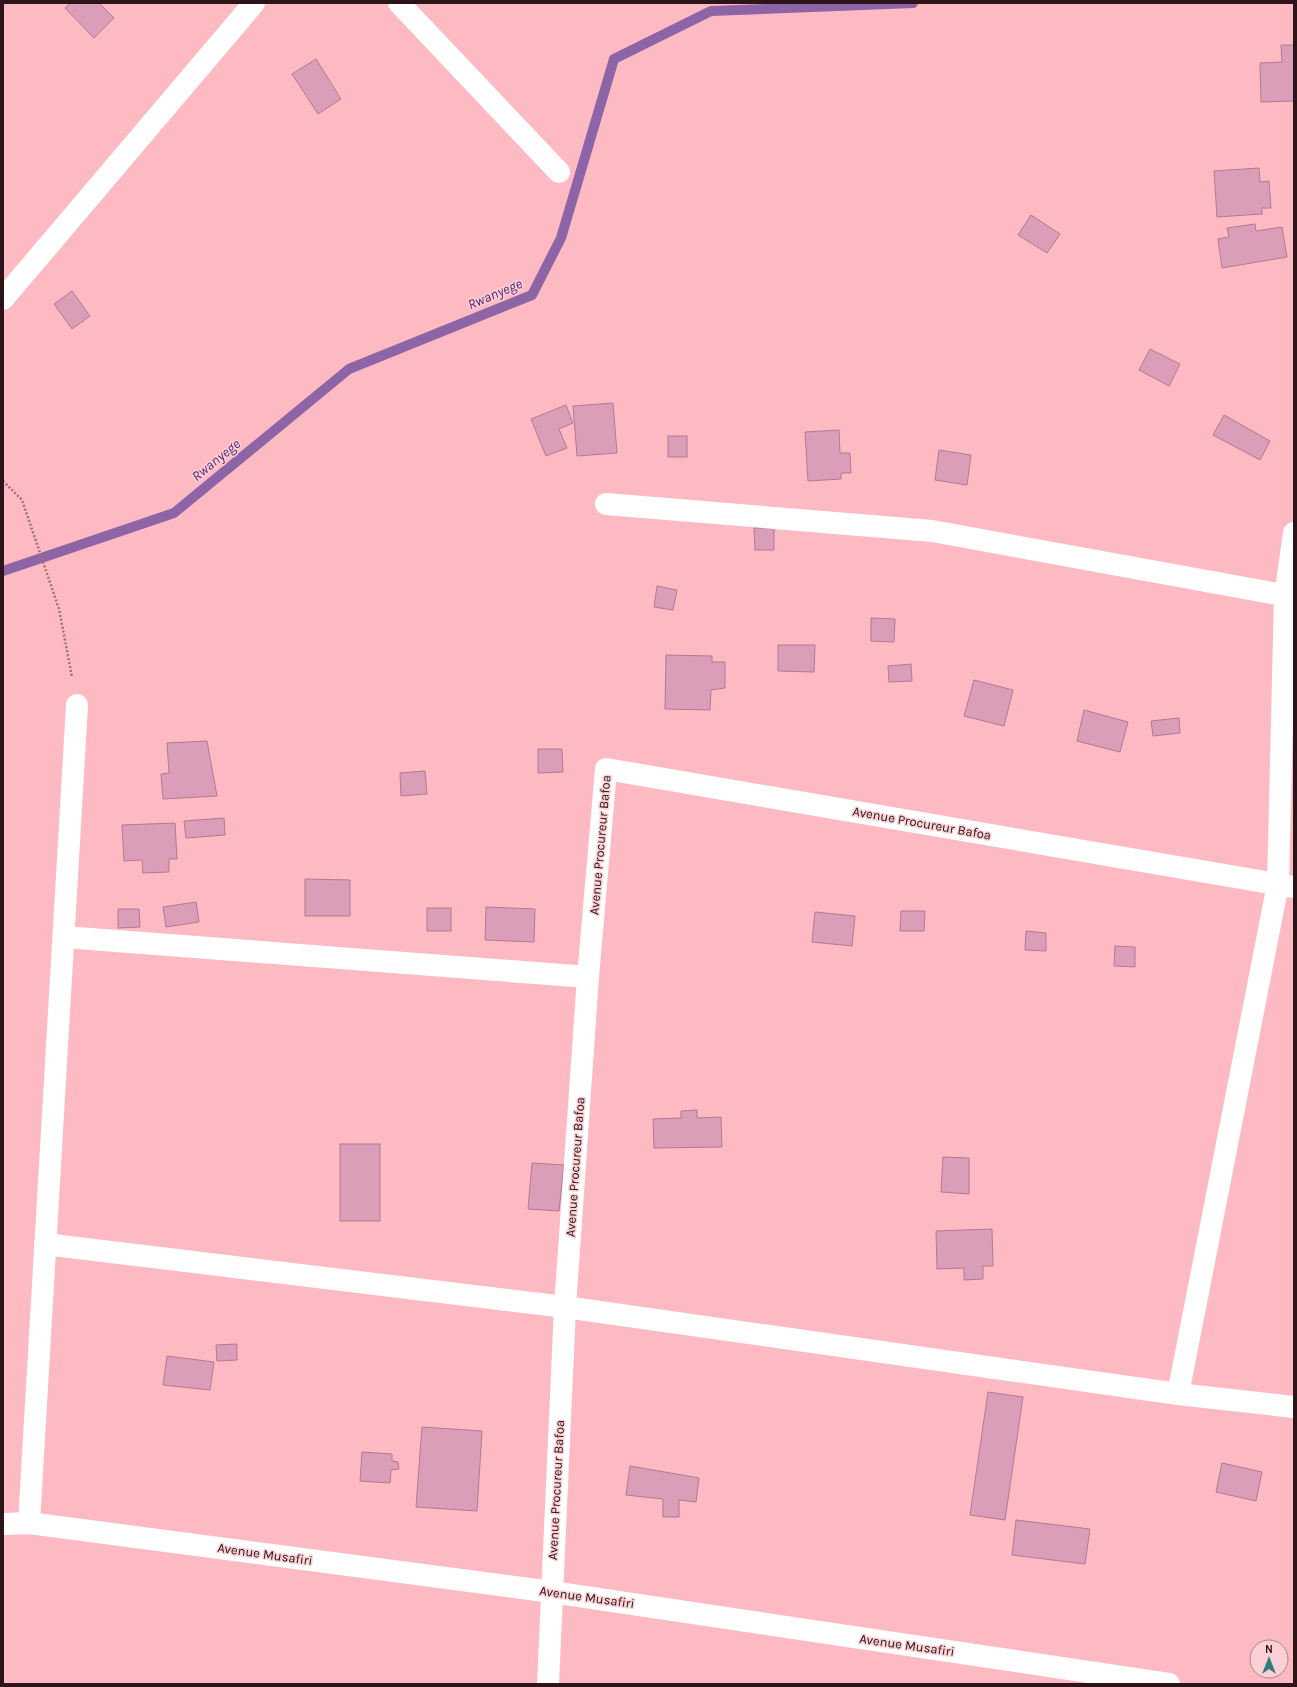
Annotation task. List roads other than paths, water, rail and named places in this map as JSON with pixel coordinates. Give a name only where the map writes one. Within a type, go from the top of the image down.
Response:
[{"type":"street","points":[[3,299],[254,3]]},
{"type":"street","points":[[399,3],[559,172]]},
{"type":"street","points":[[606,504],[932,531],[1289,597]]},
{"type":"street","points":[[1178,1394],[1286,885],[1289,597],[1294,533]]},
{"type":"street","points":[[29,1523],[77,705]]},
{"type":"street","name":"Avenue Procureur Bafoa","points":[[548,1684],[565,1307],[588,977],[606,769],[1286,885]]},
{"type":"street","points":[[64,937],[588,977]]},
{"type":"street","points":[[45,1244],[565,1307],[1178,1394],[1294,1407]]},
{"type":"street","name":"Avenue Musafiri","points":[[3,1524],[29,1523],[552,1592],[1089,1678],[1169,1684]]},
{"type":"waterway","name":"Rwanyege","points":[[3,571],[174,513],[349,369],[532,295],[561,238],[614,59],[711,11],[913,3]]}]
